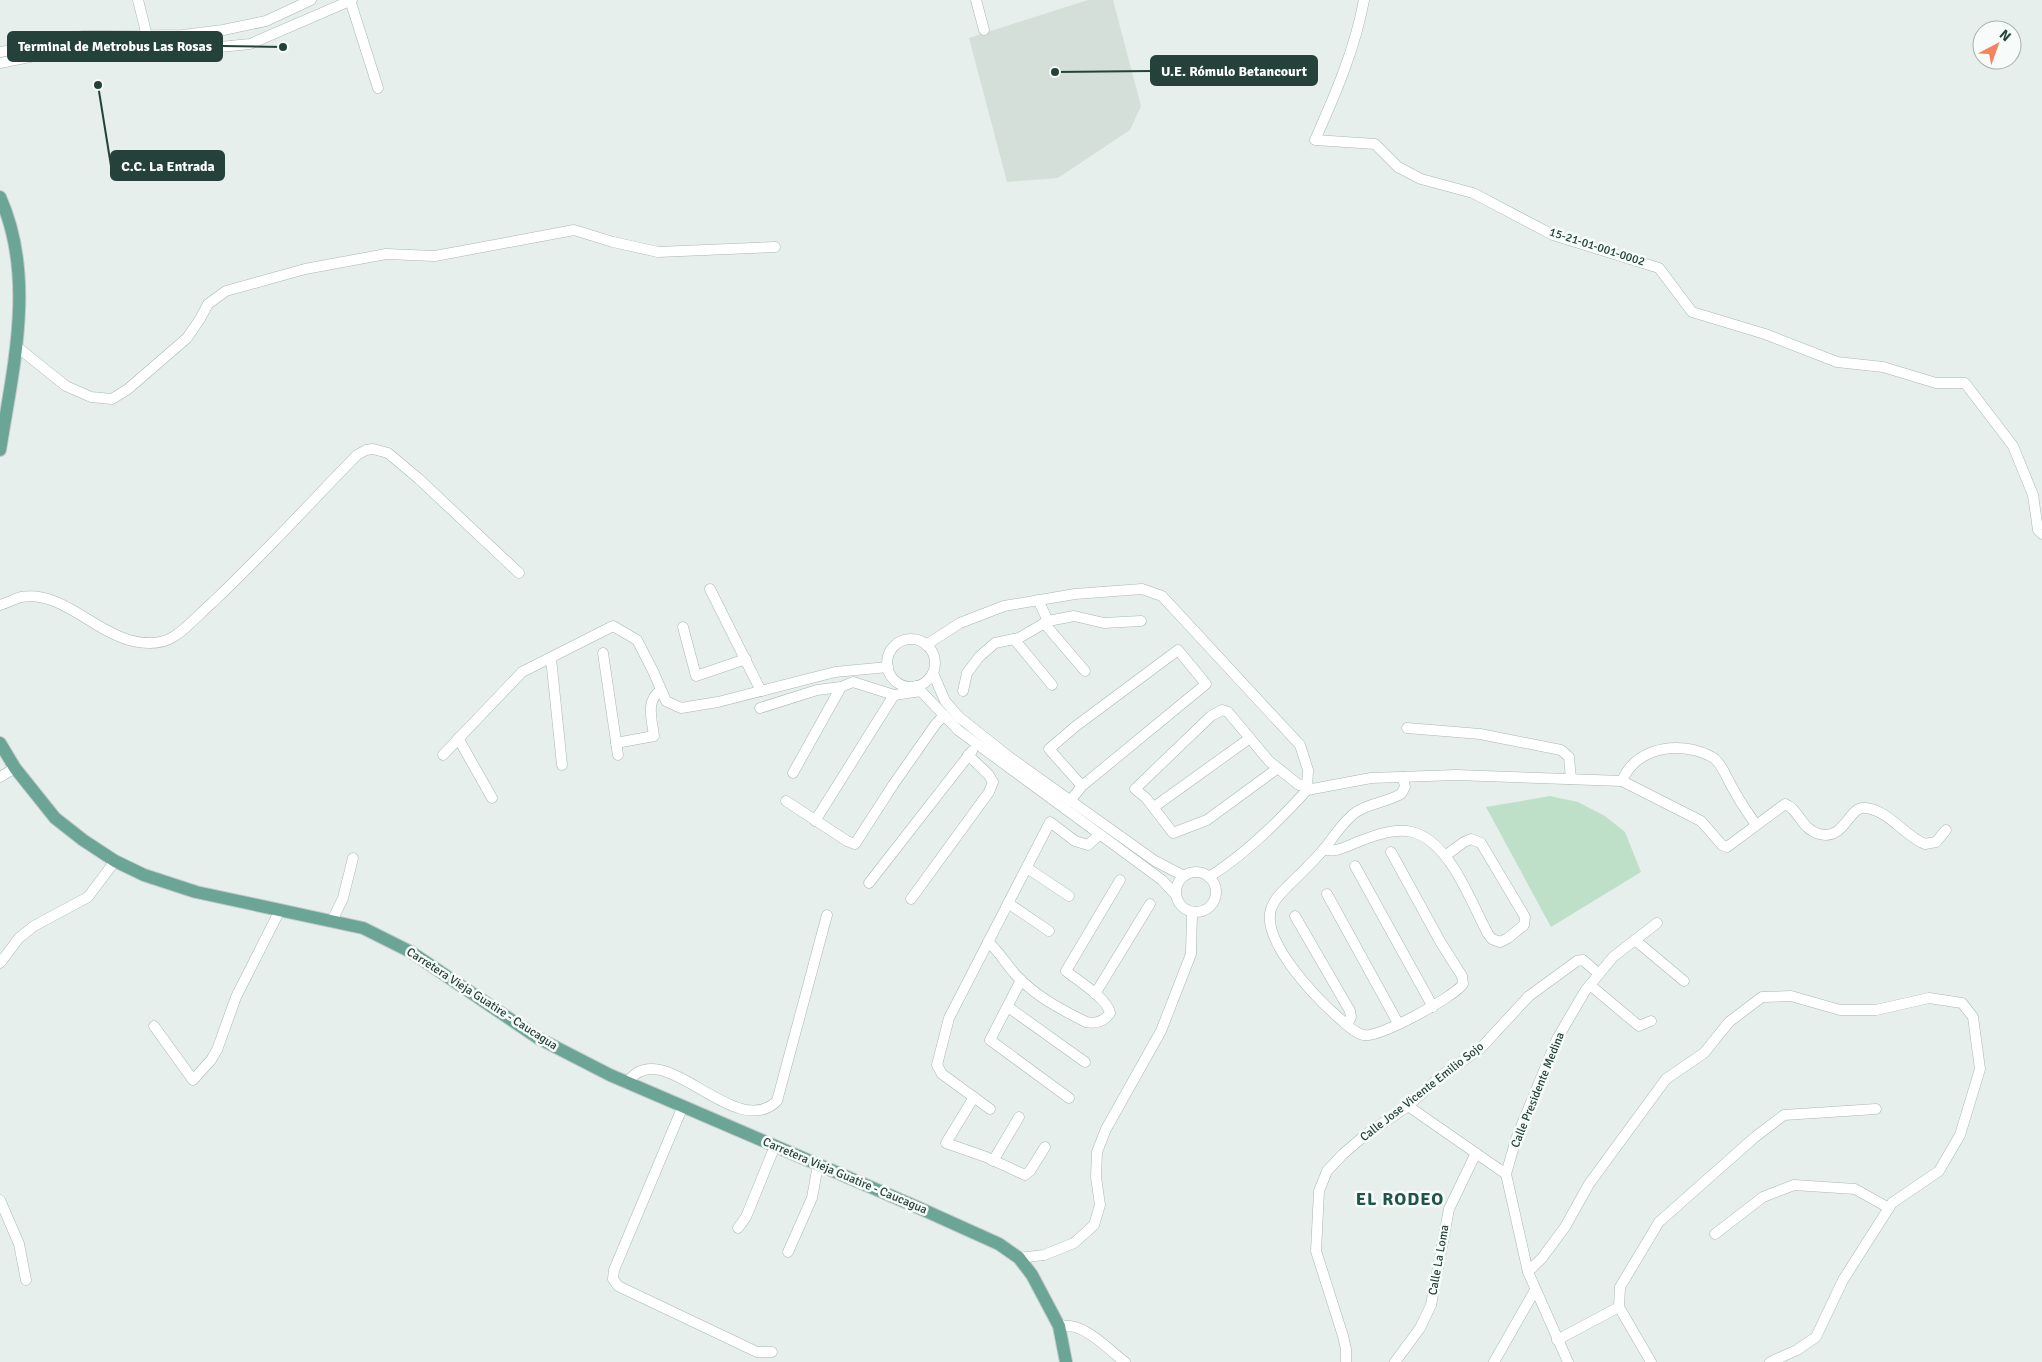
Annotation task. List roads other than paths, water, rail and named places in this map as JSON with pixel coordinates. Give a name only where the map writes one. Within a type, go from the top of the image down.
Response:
[{"type":"main road","points":[[0,197],[13,234],[17,263],[19,324],[0,450]]},
{"type":"main road","points":[[0,743],[15,768]]},
{"type":"main road","points":[[0,757],[15,768]]},
{"type":"main road","name":"Carretera Vieja Guatire - Caucagua","points":[[15,768],[55,818],[83,840],[115,861],[144,875],[196,892],[363,928],[410,952],[538,1038],[627,1083],[818,1164],[999,1244],[1019,1258],[1032,1275],[1059,1326],[1066,1362]]},
{"type":"street","points":[[138,0],[148,36],[148,48]]},
{"type":"street","points":[[0,52],[83,36],[183,35],[222,30],[266,21],[311,0]]},
{"type":"street","points":[[0,63],[64,50],[101,46],[148,48],[179,52],[250,44],[351,0],[378,88]]},
{"type":"street","points":[[976,0],[984,30]]},
{"type":"street","name":"15-21-01-001-0002","points":[[1364,0],[1359,26],[1349,58],[1315,140],[1375,144],[1398,167],[1421,179],[1473,193],[1553,235],[1659,268],[1692,312],[1765,334],[1838,362],[1883,367],[1936,383],[1965,383],[2013,446],[2033,495],[2038,530],[2042,534]]},
{"type":"street","points":[[183,35],[175,43],[179,47],[190,50]]},
{"type":"street","points":[[16,346],[66,386],[91,397],[112,399],[128,389],[188,338],[208,304],[226,290],[305,269],[386,254],[435,256],[574,230],[658,252],[775,247]]},
{"type":"street","points":[[0,606],[21,598],[43,597],[67,608],[104,630],[128,640],[160,643],[174,637],[230,585],[357,455],[366,450],[374,449],[388,453],[419,479],[519,574]]},
{"type":"street","points":[[710,589],[761,691]]},
{"type":"street","points":[[926,645],[960,623],[1004,606],[1075,594],[1142,589],[1162,596],[1300,745],[1308,770],[1307,787],[1288,811],[1233,862],[1209,877]]},
{"type":"street","points":[[1038,600],[1046,622],[1085,671]]},
{"type":"street","points":[[963,691],[967,673],[979,657],[995,643],[1014,639],[1046,622],[1074,616],[1104,624],[1141,621]]},
{"type":"street","points":[[443,754],[522,672],[614,626],[637,640],[666,701],[681,708],[718,702],[835,672],[888,667]]},
{"type":"street","points":[[683,627],[696,676],[746,659]]},
{"type":"street","points":[[1175,894],[1176,887],[1184,876],[1197,872],[1209,877],[1216,888],[1214,901],[1205,911],[1192,913],[1180,906],[1175,894],[1162,880],[958,730],[918,689],[908,687],[895,680],[888,667],[891,651],[896,645],[911,639],[926,645],[934,658],[933,673],[945,701],[959,717],[1070,801],[1155,861],[1184,876]]},
{"type":"street","points":[[1014,639],[1052,686]]},
{"type":"street","points":[[1070,801],[1082,786],[1206,684],[1178,650],[1076,726],[1049,749],[1082,786]]},
{"type":"street","points":[[602,653],[618,755]]},
{"type":"street","points":[[551,658],[562,765]]},
{"type":"street","points":[[760,708],[817,690],[841,687],[853,682],[894,695],[918,689],[933,673]]},
{"type":"street","points":[[793,773],[841,687]]},
{"type":"street","points":[[616,743],[654,736],[650,704],[654,695],[661,690]]},
{"type":"street","points":[[816,821],[894,695]]},
{"type":"street","points":[[1278,768],[1208,820],[1173,833],[1154,807],[1135,789],[1211,716],[1222,710],[1228,712],[1269,761],[1278,768],[1299,785],[1307,787],[1371,778],[1456,775],[1622,781],[1701,821],[1724,846],[1732,844],[1756,824],[1785,804],[1791,808],[1807,828],[1821,835],[1835,833],[1846,824],[1856,810],[1862,808],[1874,810],[1889,818],[1925,844],[1936,842],[1946,830]]},
{"type":"street","points":[[786,801],[847,841],[855,844],[908,762],[944,715]]},
{"type":"street","points":[[1407,728],[1480,734],[1562,750],[1569,757],[1570,779]]},
{"type":"street","points":[[458,738],[492,798]]},
{"type":"street","points":[[1154,807],[1250,738]]},
{"type":"street","points":[[869,883],[977,744]]},
{"type":"street","points":[[1622,781],[1632,766],[1654,750],[1680,747],[1701,752],[1712,757],[1718,763],[1734,792],[1756,824]]},
{"type":"street","points":[[911,899],[989,792],[994,782],[968,755]]},
{"type":"street","points":[[0,777],[15,768]]},
{"type":"street","points":[[1391,852],[1463,979],[1463,984],[1457,991],[1433,1007],[1376,1034],[1366,1036],[1359,1034],[1329,1010],[1289,964],[1278,943],[1270,920],[1271,908],[1275,900],[1357,811],[1401,794],[1405,787],[1403,777]]},
{"type":"street","points":[[990,1108],[942,1074],[937,1065],[949,1018],[1050,822],[1076,842],[1088,845],[1099,835]]},
{"type":"street","points":[[1324,849],[1334,851],[1380,834],[1410,832],[1427,839],[1445,856],[1490,937],[1500,942],[1508,938],[1524,924],[1525,917],[1506,881],[1481,842],[1471,839],[1445,856]]},
{"type":"street","points":[[332,921],[343,898],[353,858]]},
{"type":"street","points":[[0,963],[19,938],[34,926],[88,897],[115,861]]},
{"type":"street","points":[[1355,866],[1433,1007]]},
{"type":"street","points":[[1026,868],[1069,896]]},
{"type":"street","points":[[988,942],[994,946],[1021,980],[1039,996],[1086,1022],[1094,1023],[1106,1020],[1110,1013],[1109,1009],[1095,994],[1066,971],[1120,880]]},
{"type":"street","points":[[1327,894],[1398,1023]]},
{"type":"street","points":[[1008,903],[1049,931]]},
{"type":"street","points":[[1095,994],[1150,904]]},
{"type":"street","points":[[154,1026],[193,1080],[211,1060],[217,1050],[236,996],[280,910]]},
{"type":"street","points":[[1019,1258],[1044,1255],[1074,1243],[1094,1225],[1100,1205],[1096,1177],[1097,1152],[1106,1129],[1161,1031],[1191,954],[1192,913]]},
{"type":"street","points":[[627,1083],[632,1076],[642,1069],[653,1068],[668,1072],[736,1108],[751,1112],[770,1108],[777,1102],[826,915]]},
{"type":"street","points":[[1296,916],[1350,1011],[1351,1017],[1347,1025]]},
{"type":"street","name":"Calle Presidente Medina","points":[[1506,1174],[1516,1139],[1557,1039],[1590,985],[1613,957],[1658,923]]},
{"type":"street","points":[[1635,940],[1684,981]]},
{"type":"street","name":"Calle Jose Vicente Emilio Sojo","points":[[1346,1362],[1343,1336],[1316,1251],[1319,1191],[1327,1171],[1364,1136],[1408,1106],[1442,1075],[1479,1050],[1529,996],[1578,961],[1583,960],[1599,974]]},
{"type":"street","points":[[1021,980],[990,1040],[1069,1098]]},
{"type":"street","points":[[1590,985],[1639,1026],[1651,1021]]},
{"type":"street","points":[[1528,1272],[1542,1258],[1565,1227],[1589,1184],[1666,1079],[1704,1053],[1729,1022],[1762,997],[1791,996],[1840,1010],[1876,1010],[1929,998],[1962,1003],[1973,1017],[1980,1069],[1960,1135],[1939,1171],[1892,1203],[1843,1280],[1816,1337],[1797,1350],[1770,1362]]},
{"type":"street","points":[[1008,1006],[1085,1062]]},
{"type":"street","points":[[974,1097],[946,1143],[1024,1175],[1030,1172],[1045,1147]]},
{"type":"street","points":[[683,1106],[614,1270],[612,1279],[618,1286],[757,1352],[772,1352]]},
{"type":"street","points":[[1408,1106],[1506,1174],[1528,1272],[1568,1362]]},
{"type":"street","points":[[1651,1362],[1619,1307],[1620,1287],[1659,1222],[1755,1137],[1784,1115],[1876,1109]]},
{"type":"street","points":[[993,1161],[1019,1116]]},
{"type":"street","points":[[738,1228],[746,1217],[776,1146]]},
{"type":"street","name":"Calle La Loma","points":[[1395,1362],[1420,1328],[1431,1305],[1449,1209],[1476,1153]]},
{"type":"street","points":[[788,1252],[812,1198],[818,1164]]},
{"type":"street","points":[[1715,1234],[1763,1197],[1794,1184],[1855,1189],[1889,1208]]},
{"type":"street","points":[[0,1200],[19,1244],[26,1280]]},
{"type":"street","points":[[1494,1362],[1535,1290]]},
{"type":"street","points":[[1557,1340],[1619,1307]]},
{"type":"street","points":[[1059,1326],[1070,1326],[1086,1331],[1125,1362]]},
{"type":"place","name":"Terminal de Metrobus Las Rosas","points":[[283,47]]},
{"type":"place","name":"U.E. Rómulo Betancourt","points":[[1055,72]]},
{"type":"place","name":"C.C. La Entrada","points":[[98,85]]},
{"type":"district","name":"EL RODEO","points":[[1400,1199]]}]
